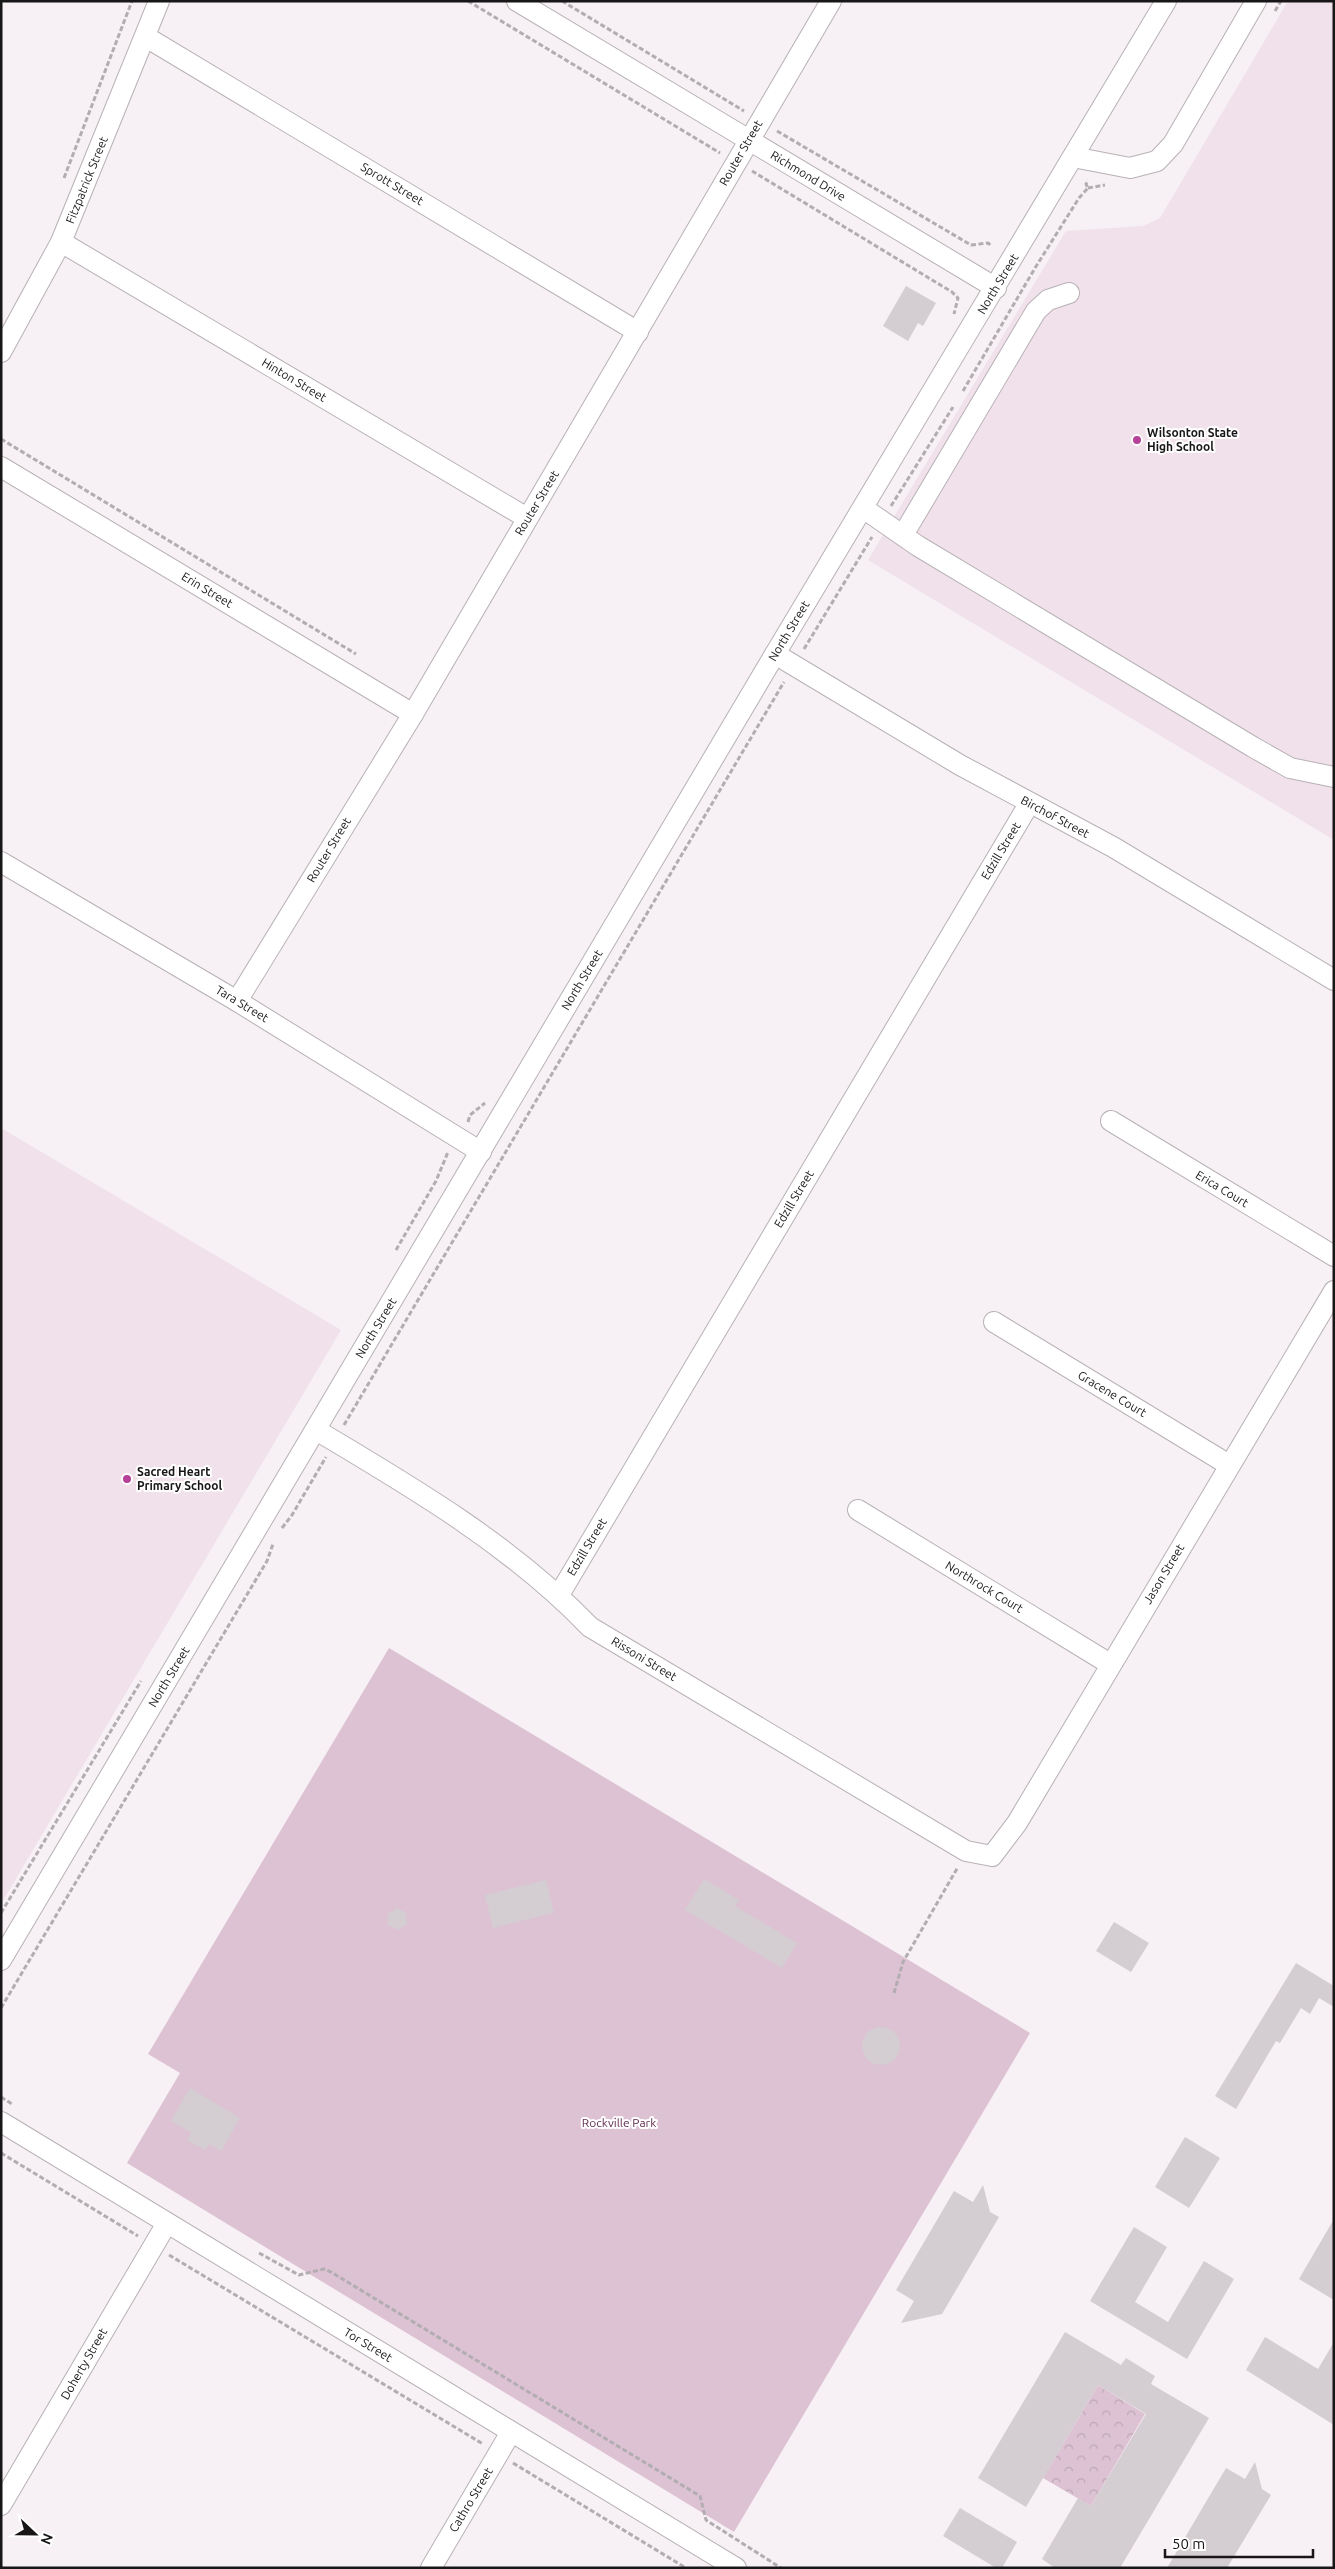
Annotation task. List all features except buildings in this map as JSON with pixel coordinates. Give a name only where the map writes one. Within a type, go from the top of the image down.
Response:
[{"type":"street","name":"Fitzpatrick Street","points":[[1,352],[61,242],[146,37],[159,1]]},
{"type":"street","name":"Router Street","points":[[237,1001],[413,714],[831,1]]},
{"type":"street","name":"North Street","points":[[1,1960],[775,654],[996,288],[1166,1]]},
{"type":"street","points":[[1074,157],[1130,168],[1157,161],[1173,144],[1256,1]]},
{"type":"street","name":"Richmond Drive","points":[[518,2],[996,288]]},
{"type":"street","name":"Sprott Street","points":[[146,37],[638,332]]},
{"type":"street","name":"Hinton Street","points":[[61,242],[528,518]]},
{"type":"street","points":[[903,535],[1036,311],[1048,300],[1069,293]]},
{"type":"street","name":"Erin Street","points":[[1,467],[413,714]]},
{"type":"street","points":[[863,508],[903,535],[1253,748],[1290,768],[1334,776]]},
{"type":"street","name":"Birchof Street","points":[[775,654],[1029,804],[1113,847],[1334,980]]},
{"type":"street","name":"Edzill Street","points":[[559,1595],[1029,804]]},
{"type":"street","name":"Tara Street","points":[[1,862],[237,1001],[481,1152]]},
{"type":"street","name":"Erica Court","points":[[1111,1121],[1334,1256]]},
{"type":"street","name":"Jason Street","points":[[992,1856],[1017,1823],[1334,1291]]},
{"type":"street","name":"Gracene Court","points":[[994,1322],[1229,1465]]},
{"type":"street","name":"Rissoni Street","points":[[316,1430],[453,1513],[559,1595],[590,1627],[966,1851],[992,1856]]},
{"type":"street","name":"Northrock Court","points":[[858,1510],[1110,1664]]},
{"type":"street","name":"Tor Street","points":[[1,2122],[736,2568]]},
{"type":"street","name":"Doherty Street","points":[[1,2505],[167,2223]]},
{"type":"street","name":"Cathro Street","points":[[431,2568],[511,2432]]},
{"type":"path","points":[[62,181],[132,1]]},
{"type":"path","points":[[468,1],[952,292],[958,298]]},
{"type":"path","points":[[959,398],[1035,268],[1079,198],[1088,188],[1086,184],[1097,162]]},
{"type":"path","points":[[280,1530],[292,1515],[794,665],[954,406]]},
{"type":"path","points":[[1,439],[361,658]]},
{"type":"path","points":[[1,2008],[267,1560],[277,1536]]},
{"type":"path","points":[[894,1993],[903,1962],[960,1865],[966,1851]]},
{"type":"path","points":[[1,2097],[18,2107]]},
{"type":"path","points":[[1,2153],[686,2568]]},
{"type":"path","points":[[250,2248],[291,2272],[305,2274],[324,2269],[331,2272],[695,2492],[700,2496],[706,2520],[781,2568]]},
{"type":"shaded area","name":"Wilsonton State High School","points":[[1288,1],[1334,1],[1334,840],[868,560],[1066,231],[1143,226],[1160,218]]},
{"type":"shaded area","name":"Sacred Heart Primary School","points":[[1,1128],[341,1330],[1,1904]]},
{"type":"green space","name":"Rockville Park","points":[[389,1648],[1030,2033],[734,2532],[127,2163],[180,2073],[148,2054]]},
{"type":"green space","points":[[1098,2385],[1145,2414],[1091,2506],[1043,2478]]},
{"type":"place","name":"Wilsonton State High School","points":[[1137,440]]},
{"type":"place","name":"Sacred Heart Primary School","points":[[127,1479]]}]
